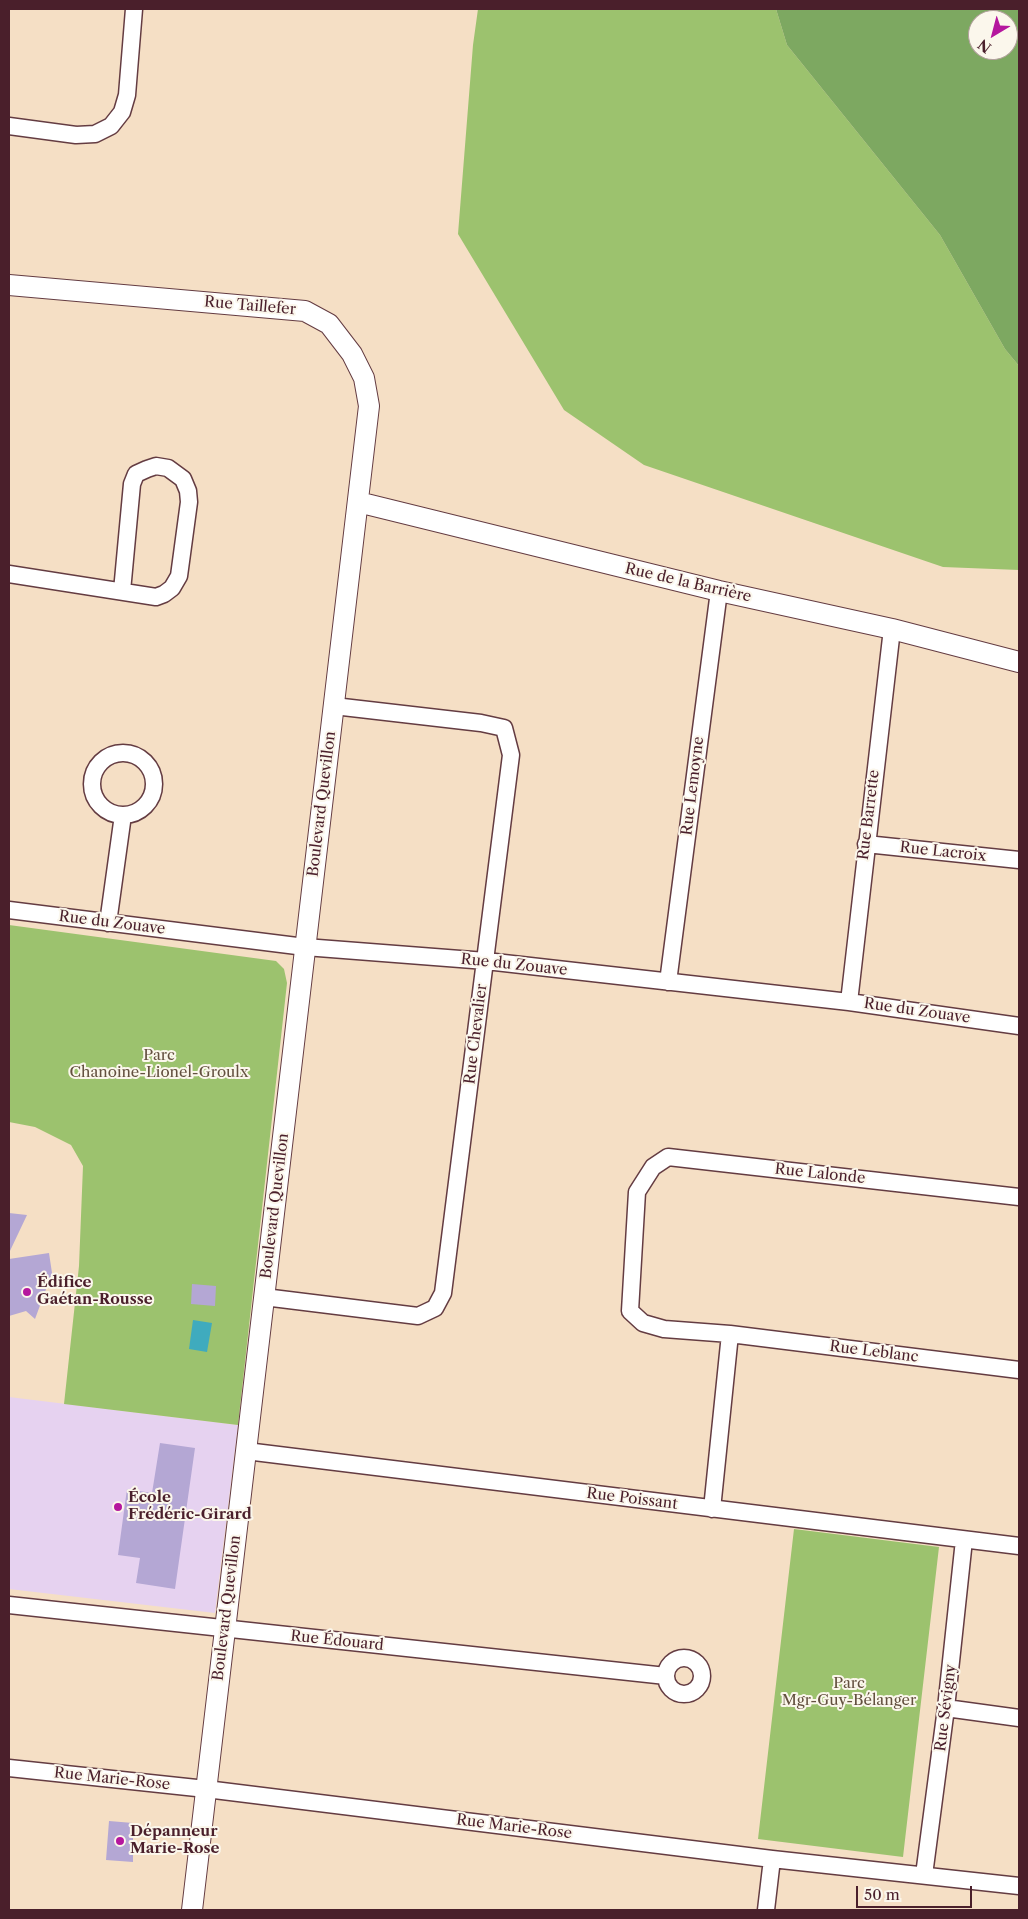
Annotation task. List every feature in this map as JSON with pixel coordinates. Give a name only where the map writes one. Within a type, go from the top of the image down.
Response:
[{"type":"street","points":[[9,126],[76,135],[95,134],[111,126],[122,112],[127,95],[134,9]]},
{"type":"street","name":"Rue Taillefer","points":[[9,285],[305,311],[316,315],[329,324],[352,354],[364,378],[369,406],[358,502]]},
{"type":"street","points":[[9,574],[156,597],[172,588],[179,576],[189,502],[188,491],[183,479],[168,468],[156,466],[146,469],[136,474],[132,484],[122,591]]},
{"type":"street","name":"Rue de la Barrière","points":[[358,502],[719,590],[892,628],[1019,662]]},
{"type":"street","name":"Boulevard Quevillon","points":[[192,1910],[358,502]]},
{"type":"street","name":"Rue Lemoyne","points":[[668,982],[719,590]]},
{"type":"street","name":"Rue Barrette","points":[[849,1002],[892,628]]},
{"type":"street","name":"Rue Chevalier","points":[[264,1297],[418,1316],[435,1308],[444,1294],[511,755],[504,728],[481,723],[334,706]]},
{"type":"street","points":[[108,922],[122,815]]},
{"type":"street","name":"Rue Lacroix","points":[[866,844],[1019,860]]},
{"type":"street","name":"Rue du Zouave","points":[[9,910],[305,946],[486,961],[849,1002],[1019,1026]]},
{"type":"street","name":"Rue Lalonde","points":[[637,1192],[653,1167],[668,1157],[1019,1197]]},
{"type":"street","name":"Rue Leblanc","points":[[637,1192],[630,1311],[643,1323],[664,1329],[730,1334],[1019,1370]]},
{"type":"street","points":[[712,1509],[730,1334]]},
{"type":"street","name":"Rue Poissant","points":[[246,1450],[1019,1546]]},
{"type":"street","name":"Rue Sévigny","points":[[924,1875],[946,1708],[964,1540]]},
{"type":"street","name":"Rue Édouard","points":[[9,1605],[666,1676]]},
{"type":"street","points":[[946,1708],[1019,1718]]},
{"type":"street","name":"Rue Marie-Rose","points":[[9,1768],[206,1789],[772,1860],[1019,1886]]},
{"type":"street","points":[[766,1910],[772,1860]]},
{"type":"shaded area","name":"École Frédéric-Girard","points":[[9,1397],[238,1425],[215,1613],[9,1589]]},
{"type":"green space","points":[[478,9],[776,9],[787,45],[940,235],[1005,349],[1019,366],[1019,570],[943,567],[644,465],[564,410],[458,234],[473,45]]},
{"type":"green space","points":[[776,9],[1019,9],[1019,366],[1005,349],[940,235],[787,45]]},
{"type":"green space","name":"Parc Chanoine-Lionel-Groulx","points":[[9,925],[276,961],[284,969],[287,983],[238,1425],[64,1404],[79,1266],[83,1166],[71,1145],[35,1127],[9,1122]]},
{"type":"green space","name":"Parc Mgr-Guy-Bélanger","points":[[794,1529],[939,1547],[903,1857],[758,1839]]},
{"type":"water","points":[[193,1320],[212,1323],[207,1352],[189,1349]]},
{"type":"building","name":"Édifice Gaétan-Rousse","points":[[9,1213],[27,1215],[9,1253]]},
{"type":"building","name":"Édifice Gaétan-Rousse","points":[[49,1253],[52,1273],[35,1319],[26,1311],[9,1316],[9,1259]]},
{"type":"building","points":[[192,1284],[216,1286],[215,1306],[191,1304]]},
{"type":"building","name":"École Frédéric-Girard","points":[[160,1443],[195,1448],[175,1589],[136,1583],[140,1558],[118,1555],[127,1489],[152,1493]]},
{"type":"building","name":"Dépanneur Marie-Rose","points":[[109,1821],[133,1823],[133,1862],[106,1860]]},
{"type":"place","name":"Édifice Gaétan-Rousse","points":[[27,1292]]},
{"type":"place","name":"École Frédéric-Girard","points":[[118,1507]]},
{"type":"place","name":"Dépanneur Marie-Rose","points":[[120,1841]]}]
